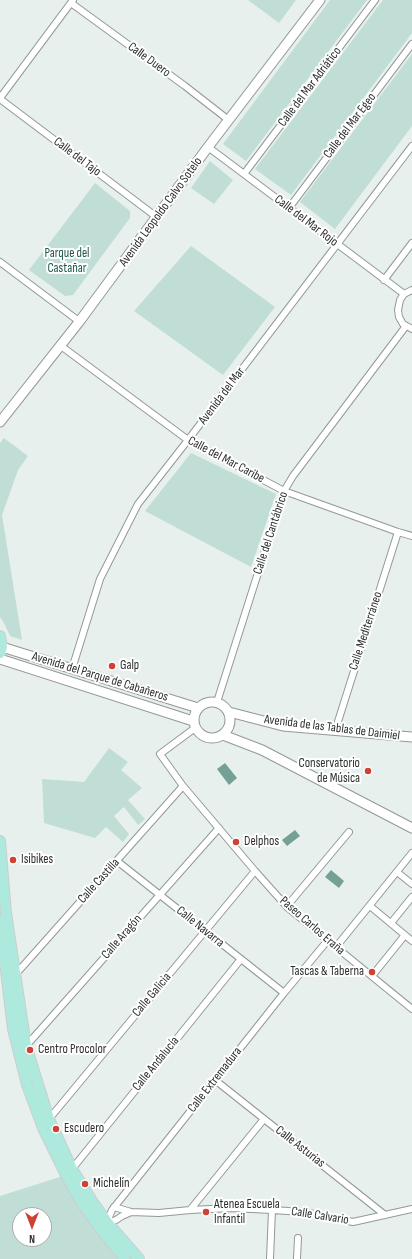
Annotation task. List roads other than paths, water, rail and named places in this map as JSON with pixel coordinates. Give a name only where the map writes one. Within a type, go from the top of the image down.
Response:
[{"type":"main road","name":"Avenida Leopoldo Calvo Sotelo","points":[[0,414],[76,320],[314,0]]},
{"type":"main road","name":"Avenida Leopoldo Calvo Sotelo","points":[[0,422],[61,346],[153,224],[208,147],[320,0]]},
{"type":"main road","points":[[0,636],[1,650]]},
{"type":"main road","name":"Avenida del Parque de Cabañeros","points":[[1,650],[72,669],[198,708]]},
{"type":"main road","name":"Avenida del Parque de Cabañeros","points":[[0,659],[194,724]]},
{"type":"main road","points":[[217,702],[229,712],[230,725],[228,730],[223,735],[215,739],[204,737],[198,732],[194,724],[194,714],[204,703],[217,702]]},
{"type":"main road","name":"Avenida de las Tablas de Daimiel","points":[[229,712],[284,726],[412,737]]},
{"type":"main road","points":[[223,735],[262,750],[412,828]]},
{"type":"main road","points":[[0,841],[6,913],[26,1046],[49,1119],[72,1169],[103,1225],[125,1259]]},
{"type":"main road","points":[[0,921],[13,1028],[27,1085],[43,1128],[66,1175],[82,1203],[139,1259]]},
{"type":"street","name":"Calle del Mar Adriático","points":[[244,174],[375,0]]},
{"type":"street","name":"Calle Duero","points":[[72,1],[226,118]]},
{"type":"street","points":[[0,99],[72,1]]},
{"type":"street","name":"Calle del Mar Egeo","points":[[289,208],[412,44]]},
{"type":"street","name":"Calle del Tajo","points":[[0,99],[154,215]]},
{"type":"street","name":"Avenida del Mar","points":[[72,669],[100,579],[138,504],[412,146]]},
{"type":"street","name":"Calle del Mar Rojo","points":[[208,147],[404,294]]},
{"type":"street","points":[[384,280],[412,243]]},
{"type":"street","points":[[0,262],[76,320]]},
{"type":"street","points":[[409,328],[399,317],[398,310],[400,300],[404,294],[412,290]]},
{"type":"street","name":"Calle del Cantábrico","points":[[217,702],[284,491],[293,476],[409,328]]},
{"type":"street","name":"Calle del Mar Caribe","points":[[61,346],[188,440],[284,491],[412,536]]},
{"type":"street","name":"Calle Mediterráneo","points":[[335,731],[398,532]]},
{"type":"street","name":"Paseo Carlos Eraña","points":[[194,724],[160,754],[183,786],[255,871],[287,906],[411,1007]]},
{"type":"street","name":"Calle Castilla","points":[[15,975],[183,786]]},
{"type":"street","name":"Calle Aragón","points":[[26,1046],[219,828]]},
{"type":"street","points":[[287,906],[349,832]]},
{"type":"street","points":[[336,947],[412,853]]},
{"type":"street","name":"Calle Navarra","points":[[117,861],[284,994]]},
{"type":"street","name":"Calle Galicia","points":[[49,1119],[255,871]]},
{"type":"street","points":[[397,872],[412,884]]},
{"type":"street","points":[[391,923],[412,897]]},
{"type":"street","points":[[370,906],[412,941]]},
{"type":"street","points":[[372,976],[405,935]]},
{"type":"street","name":"Calle Extremadura","points":[[103,1225],[110,1212],[328,940]]},
{"type":"street","name":"Calle Andalucía","points":[[72,1169],[241,960]]},
{"type":"street","name":"Calle Asturias","points":[[215,1080],[385,1215]]},
{"type":"street","points":[[190,1210],[264,1119]]},
{"type":"street","name":"Calle Calvario","points":[[114,1207],[131,1212],[159,1213],[232,1208],[304,1212],[353,1222],[412,1209]]},
{"type":"street","points":[[270,1259],[272,1210]]},
{"type":"street","name":"Calle Calvario","points":[[103,1225],[131,1212]]},
{"type":"street","points":[[298,1238],[298,1259]]},
{"type":"place","name":"Galp","points":[[112,666]]},
{"type":"place","name":"Conservatorio de Música","points":[[368,771]]},
{"type":"place","name":"Delphos","points":[[236,842]]},
{"type":"place","name":"Isibikes","points":[[13,860]]},
{"type":"place","name":"Tascas & Taberna","points":[[372,972]]},
{"type":"place","name":"Centro Procolor","points":[[30,1050]]},
{"type":"place","name":"Escudero","points":[[56,1129]]},
{"type":"place","name":"Michelín","points":[[85,1184]]},
{"type":"place","name":"Atenea Escuela Infantil","points":[[206,1212]]},
{"type":"park label","name":"Parque del Castañar","points":[[67,262]]}]
